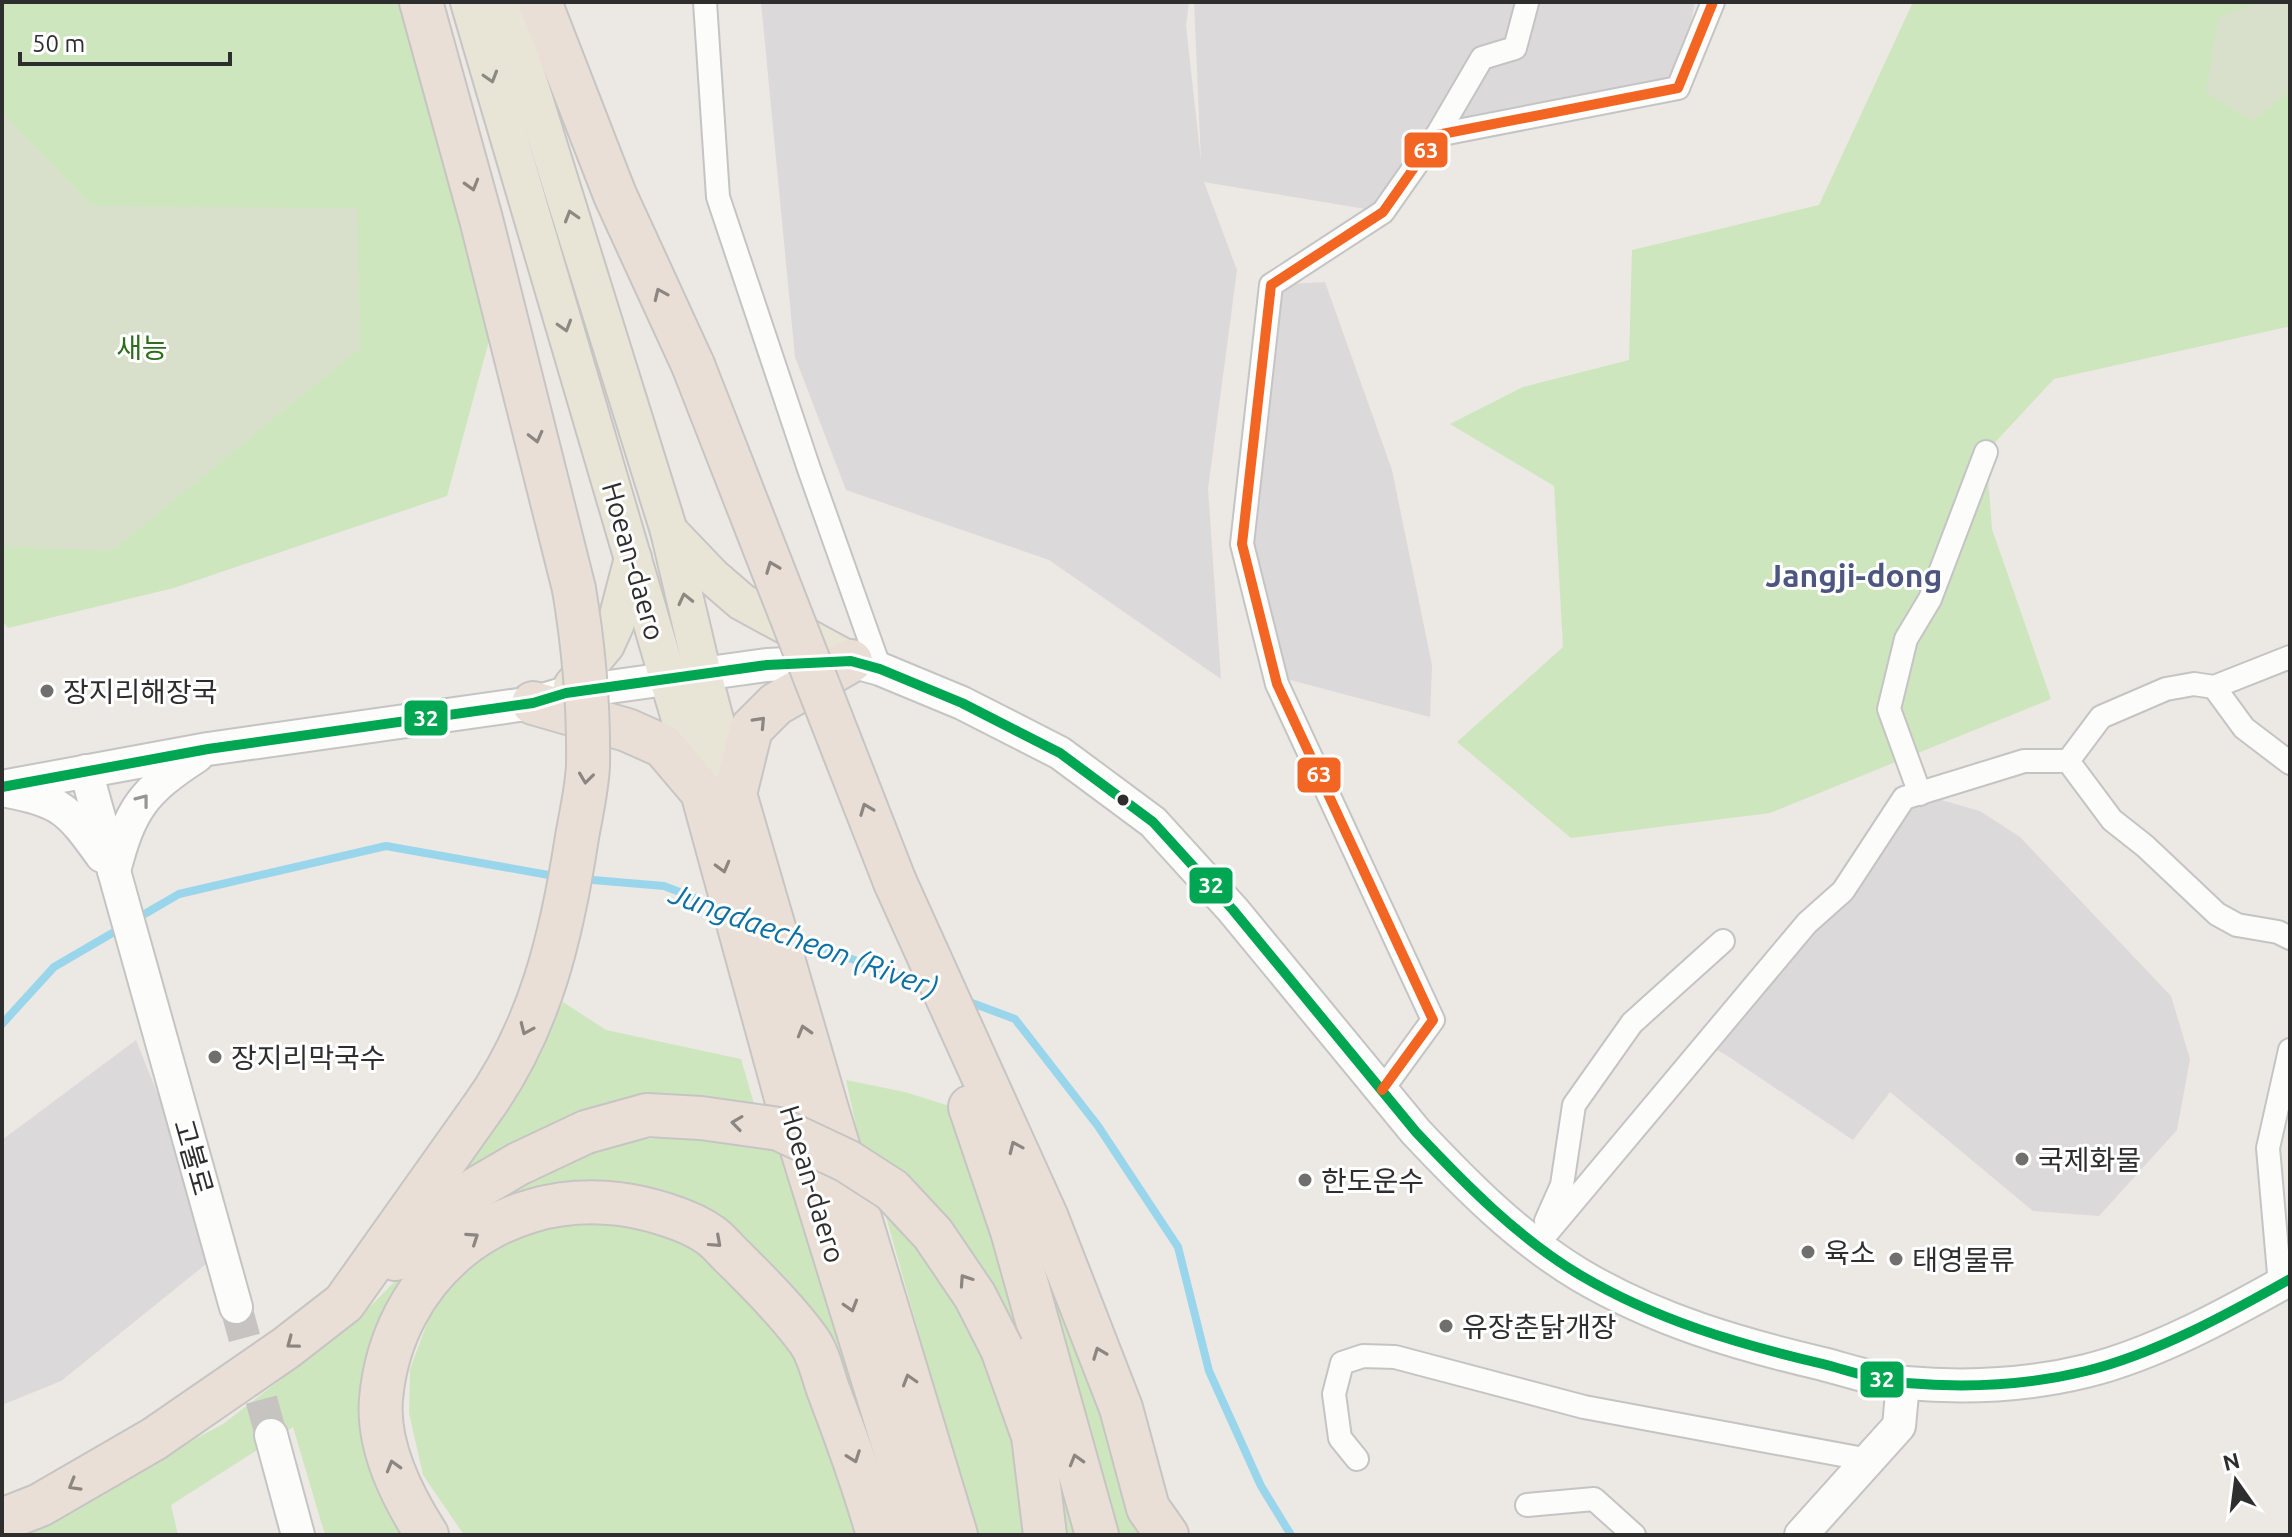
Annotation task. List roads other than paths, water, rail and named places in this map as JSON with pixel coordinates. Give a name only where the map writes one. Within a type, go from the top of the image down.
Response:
[{"type":"highway","points":[[344,1303],[505,1077],[544,987],[565,912],[588,768],[586,663],[574,589],[481,219],[421,2]]},
{"type":"highway","points":[[540,2],[615,195],[693,365],[1029,1224],[1121,1408],[1158,1521]]},
{"type":"highway","points":[[719,793],[751,729],[776,704],[866,665]]},
{"type":"highway","points":[[550,698],[663,746],[719,793],[806,1102]]},
{"type":"highway","name":"Hoean-daero","points":[[806,1102],[921,1535]]},
{"type":"highway","name":"Hoean-daero","points":[[806,1102],[956,1535]]},
{"type":"highway","points":[[2,1520],[40,1505],[154,1439],[286,1348],[344,1303],[477,1188],[518,1164],[586,1132],[647,1115],[701,1118],[779,1129],[847,1161],[892,1190],[933,1234],[975,1296],[1002,1349],[1033,1436],[1045,1535]]},
{"type":"highway","points":[[427,1535],[400,1490],[385,1438],[382,1414],[388,1358],[404,1316],[432,1274],[472,1236],[531,1209],[589,1200],[648,1207],[709,1234],[757,1281],[811,1344],[857,1463],[878,1535]]},
{"type":"highway","points":[[1029,1224],[1097,1535]]},
{"type":"main road","name":"Hoean-daero","points":[[469,2],[634,557],[685,677],[719,793]]},
{"type":"main road","name":"Hoean-daero","points":[[504,2],[669,531],[685,677]]},
{"type":"main road","points":[[669,531],[742,602],[866,665]]},
{"type":"main road","points":[[550,698],[606,645],[616,623],[634,557]]},
{"type":"street","points":[[705,2],[718,197],[809,469],[866,665]]},
{"type":"street","points":[[1437,135],[1678,88],[1713,2]]},
{"type":"street","points":[[1382,1090],[1433,1020],[1277,684],[1242,544],[1271,285],[1383,212],[1437,135],[1482,58],[1515,48],[1527,3]]},
{"type":"street","points":[[1920,794],[1889,709],[1906,639],[1930,599],[1986,452]]},
{"type":"street","points":[[2068,761],[2101,717],[2166,689],[2194,684],[2214,687],[2290,657]]},
{"type":"street","points":[[2,789],[208,749],[767,665],[866,665],[962,703],[1060,753],[1153,822],[1233,910],[1448,1167],[1537,1245],[1620,1297],[1710,1335],[1903,1383],[1983,1384],[2038,1380],[2087,1371],[2133,1356],[2285,1282],[2268,1148],[2290,1050]]},
{"type":"street","points":[[2214,687],[2244,728],[2290,763]]},
{"type":"street","points":[[114,871],[124,833],[140,802],[163,778],[208,749]]},
{"type":"street","points":[[1537,1245],[1807,923],[1843,891],[1904,798],[2024,761],[2068,761]]},
{"type":"street","points":[[2068,761],[2112,820],[2145,846],[2217,914],[2237,925],[2278,932],[2290,938]]},
{"type":"street","points":[[86,771],[114,871]]},
{"type":"street","points":[[2,789],[35,796],[70,812],[114,871]]},
{"type":"street","name":"고불로","points":[[114,871],[236,1307]]},
{"type":"street","points":[[1537,1245],[1562,1185],[1574,1105],[1632,1023],[1723,941]]},
{"type":"street","points":[[1357,1459],[1340,1438],[1334,1394],[1342,1363],[1363,1356],[1395,1357],[1584,1407],[1869,1460]]},
{"type":"street","points":[[1801,1535],[1899,1426],[1903,1383]]},
{"type":"street","points":[[271,1435],[298,1535]]},
{"type":"street","points":[[1527,1505],[1594,1499],[1634,1535]]},
{"type":"waterway","name":"Jungdaecheon (River)","points":[[136,919],[179,894],[386,846],[560,877]]},
{"type":"waterway","name":"Jungdaecheon (River)","points":[[581,879],[664,886],[719,907]]},
{"type":"waterway","name":"Jungdaecheon (River)","points":[[2,1024],[54,967],[121,928]]},
{"type":"waterway","name":"Jungdaecheon (River)","points":[[791,936],[928,988]]},
{"type":"waterway","name":"Jungdaecheon (River)","points":[[964,1000],[1015,1019],[1098,1126],[1178,1247],[1209,1371],[1261,1486],[1291,1535]]},
{"type":"tunnel","points":[[236,1307],[271,1435]]},
{"type":"place","name":"장지리해장국","points":[[47,691]]},
{"type":"place","name":"장지리막국수","points":[[215,1057]]},
{"type":"place","name":"국제화물","points":[[2022,1159]]},
{"type":"place","name":"한도운수","points":[[1305,1180]]},
{"type":"place","name":"육소","points":[[1808,1252]]},
{"type":"place","name":"태영물류","points":[[1896,1259]]},
{"type":"place","name":"유장춘닭개장","points":[[1446,1326]]},
{"type":"district","name":"Jangji-dong","points":[[1854,575]]},
{"type":"park label","name":"새능","points":[[142,347]]}]
